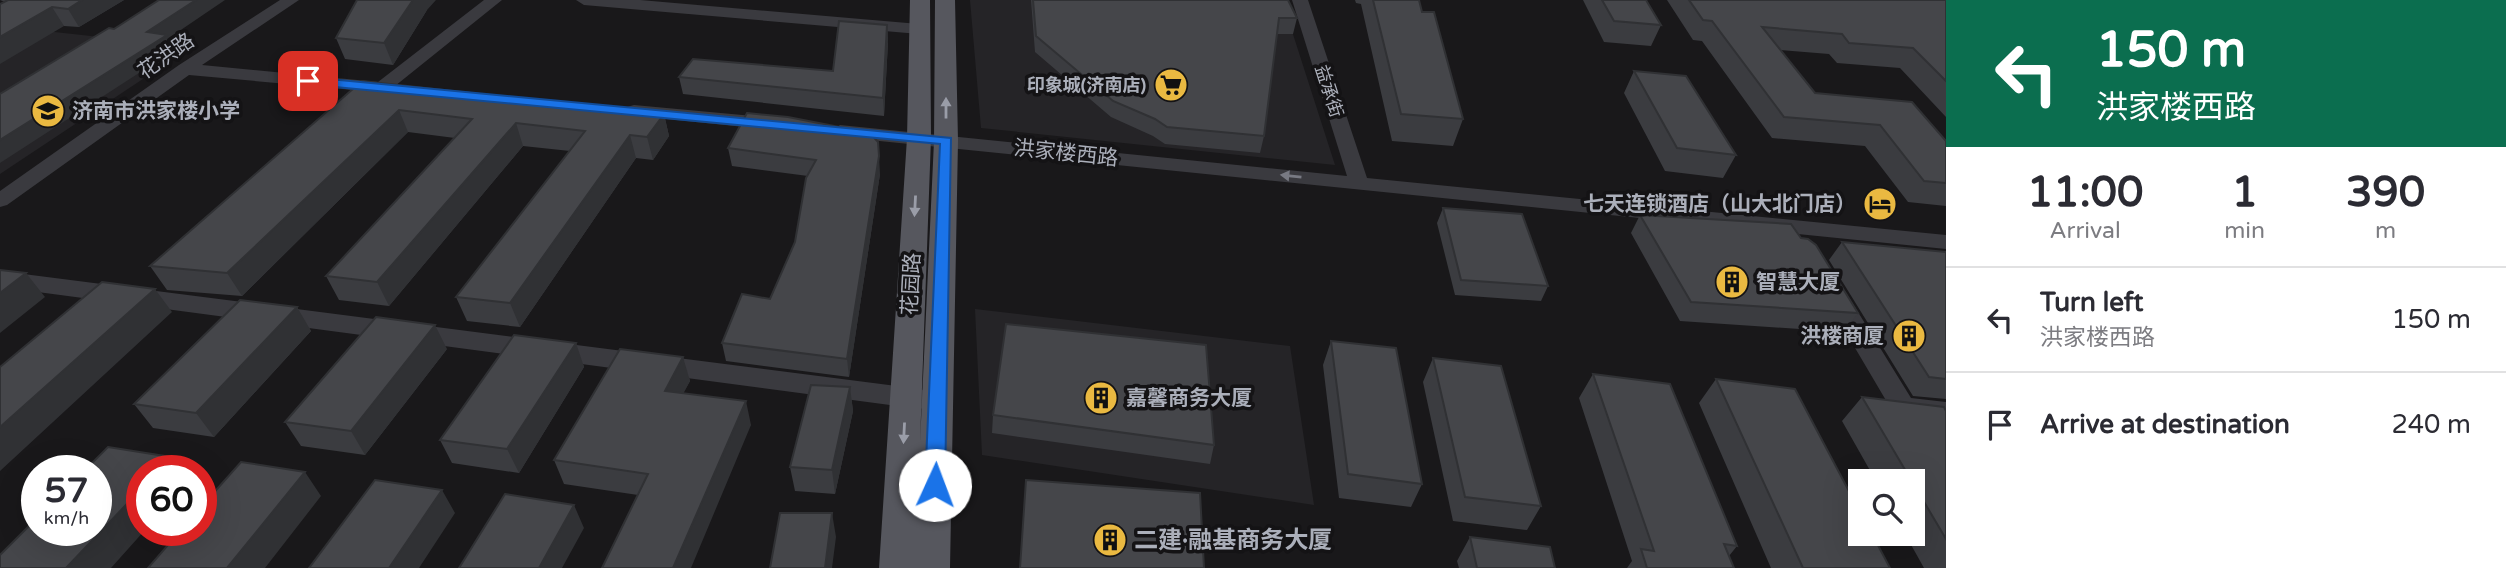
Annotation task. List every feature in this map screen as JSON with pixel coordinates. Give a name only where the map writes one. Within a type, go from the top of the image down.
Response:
[{"type":"main road","name":"花园路","points":[[920,0],[919,29],[933,139],[938,401],[932,568]]},
{"type":"main road","name":"花园路","points":[[897,568],[906,397],[946,0]]},
{"type":"street","name":"花洪路","points":[[0,201],[185,69],[291,0]]},
{"type":"street","points":[[381,88],[494,0]]},
{"type":"street","points":[[584,0],[919,29]]},
{"type":"street","name":"益承街","points":[[1300,0],[1359,183]]},
{"type":"street","points":[[185,69],[409,90]]},
{"type":"street","points":[[616,110],[795,126]]},
{"type":"street","name":"洪家楼西路","points":[[822,129],[1946,242]]},
{"type":"street","points":[[1778,225],[1804,249]]},
{"type":"street","points":[[0,279],[938,401]]},
{"type":"street","points":[[1827,280],[1903,407],[1946,412]]},
{"type":"shaded area","points":[[970,0],[1282,0],[1335,165],[981,128]]},
{"type":"shaded area","name":"济南市洪家楼小学","points":[[0,26],[191,47],[0,174]]},
{"type":"shaded area","points":[[975,309],[1290,346],[1314,505],[982,455]]},
{"type":"building","points":[[8,0],[82,0],[68,9],[52,7],[0,37],[0,4]]},
{"type":"building","points":[[159,0],[196,0],[147,32],[167,35],[0,140],[0,94]]},
{"type":"building","points":[[357,0],[413,0],[384,43],[336,38]]},
{"type":"building","name":"印象城(济南店)","points":[[1033,0],[1288,0],[1297,18],[1279,18],[1264,136],[1167,127],[1113,101],[1036,36]]},
{"type":"building","points":[[1373,0],[1419,0],[1422,12],[1434,12],[1463,119],[1401,114]]},
{"type":"building","points":[[1602,0],[1646,0],[1661,25],[1614,21]]},
{"type":"building","points":[[1689,0],[1946,0],[1946,81],[1913,48],[1849,43],[1842,34],[1762,27],[1815,93],[1912,102],[1946,141],[1946,183],[1924,181],[1880,125],[1784,117],[1712,21],[1703,20]]},
{"type":"building","points":[[839,21],[887,25],[883,98],[679,77],[693,59],[833,71]]},
{"type":"building","points":[[1634,71],[1686,76],[1736,155],[1677,148]]},
{"type":"building","points":[[362,81],[664,114],[647,137],[630,135],[510,303],[456,297],[585,131],[516,123],[377,282],[326,276],[472,119],[399,110],[227,273],[150,266]]},
{"type":"building","points":[[747,113],[788,117],[870,133],[878,142],[879,156],[847,359],[722,343],[742,294],[770,299],[795,242],[806,178],[816,160],[728,148]]},
{"type":"building","points":[[1443,208],[1522,214],[1548,286],[1461,280]]},
{"type":"building","name":"智慧大厦","points":[[1640,215],[1791,224],[1801,238],[1816,245],[1858,313],[1691,302]]},
{"type":"building","points":[[1842,242],[1946,252],[1946,379],[1929,377]]},
{"type":"building","points":[[0,270],[26,273],[0,293]]},
{"type":"building","points":[[102,282],[155,289],[0,427],[0,367]]},
{"type":"building","points":[[240,300],[297,307],[196,413],[134,404]]},
{"type":"building","points":[[376,317],[435,325],[351,431],[285,422]]},
{"type":"building","name":"嘉馨商务大厦","points":[[1006,324],[1206,345],[1214,445],[993,415]]},
{"type":"building","points":[[514,335],[576,343],[507,449],[440,440]]},
{"type":"building","points":[[1331,341],[1396,348],[1422,484],[1348,474]]},
{"type":"building","points":[[620,349],[683,357],[665,391],[746,401],[673,568],[602,568],[648,474],[554,460]]},
{"type":"building","points":[[1433,358],[1501,366],[1541,506],[1465,497]]},
{"type":"building","points":[[1593,374],[1670,384],[1737,546],[1724,544],[1734,568],[1647,568],[1641,549],[1654,551]]},
{"type":"building","points":[[1716,379],[1795,389],[1848,489],[1848,546],[1878,546],[1890,568],[1803,568]]},
{"type":"building","points":[[811,385],[850,387],[832,470],[790,467]]},
{"type":"building","points":[[1862,397],[1944,407],[1946,539],[1925,504],[1925,469],[1905,469]]},
{"type":"building","points":[[108,447],[158,455],[126,455],[126,505],[112,520],[112,455],[100,455]]},
{"type":"building","points":[[241,462],[305,472],[227,568],[148,568],[167,546],[217,546],[217,489]]},
{"type":"building","points":[[375,480],[442,490],[389,568],[309,568]]},
{"type":"building","name":"二建·融基商务大厦","points":[[1026,480],[1200,493],[1204,568],[1020,568]]},
{"type":"building","points":[[505,494],[574,505],[539,568],[459,568]]},
{"type":"building","points":[[780,513],[832,513],[825,568],[770,568]]},
{"type":"building","points":[[21,534],[21,546],[87,546],[66,568],[0,568],[0,555]]},
{"type":"building","points":[[1470,537],[1550,547],[1555,568],[1477,568]]},
{"type":"place","name":"印象城(济南店)","points":[[1171,85]]},
{"type":"place","name":"济南市洪家楼小学","points":[[48,111]]},
{"type":"place","name":"七天连锁酒店（山大北门店）","points":[[1880,204]]},
{"type":"place","name":"智慧大厦","points":[[1732,282]]},
{"type":"place","name":"洪楼商厦","points":[[1909,336]]},
{"type":"place","name":"嘉馨商务大厦","points":[[1101,398]]},
{"type":"place","name":"二建·融基商务大厦","points":[[1110,540]]},
{"type":"route","points":[[308,81],[946,141],[935,485]]}]
